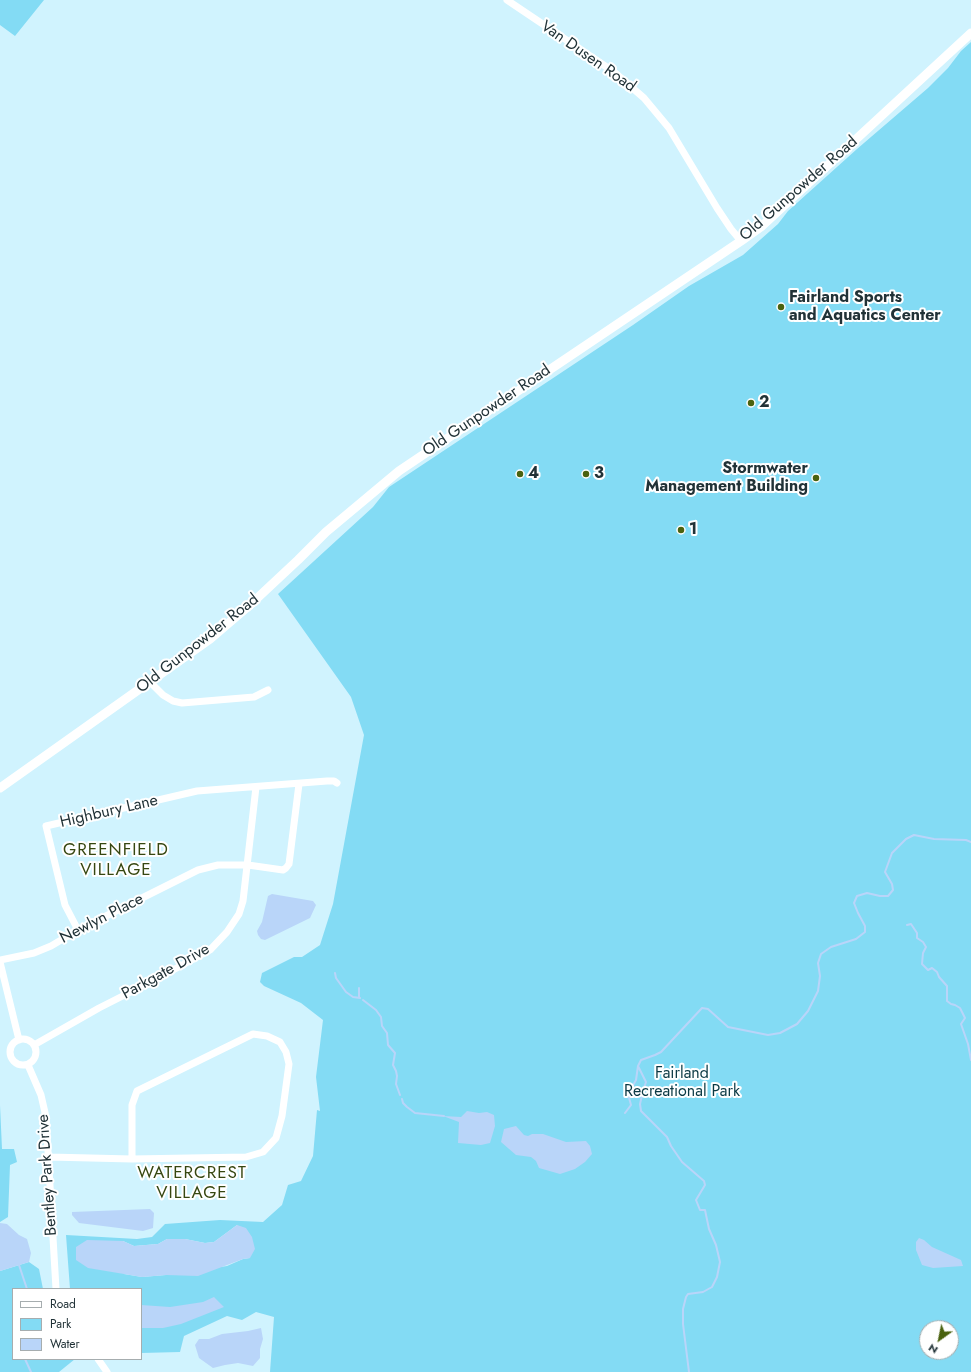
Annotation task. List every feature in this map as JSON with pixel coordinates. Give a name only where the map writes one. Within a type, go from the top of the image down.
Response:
[{"type":"main road","name":"Old Gunpowder Road","points":[[0,788],[210,639],[233,620],[326,532],[399,471],[762,226],[971,32]]},
{"type":"street","name":"Van Dusen Road","points":[[507,0],[599,62],[631,86],[644,98],[669,128],[717,208],[741,241]]},
{"type":"street","points":[[150,682],[163,695],[172,701],[182,703],[254,697],[268,690]]},
{"type":"street","points":[[256,787],[334,781],[337,783]]},
{"type":"street","name":"Newlyn Place","points":[[0,961],[34,953],[51,946],[78,930],[198,870],[218,864],[248,865],[283,870],[289,864],[298,784]]},
{"type":"street","name":"Parkgate Drive","points":[[34,1045],[99,1008],[210,950],[228,932],[239,914],[243,900],[256,787]]},
{"type":"street","name":"Highbury Lane","points":[[78,930],[65,905],[46,826],[197,791],[256,787]]},
{"type":"street","points":[[0,961],[19,1040]]},
{"type":"street","points":[[48,1157],[132,1158],[246,1157],[263,1152],[276,1138],[282,1116],[289,1064],[286,1052],[280,1042],[267,1036],[253,1034],[137,1091],[132,1105],[132,1158]]},
{"type":"street","points":[[25,1039],[34,1045],[36,1049],[35,1059],[28,1065],[18,1065],[14,1062],[10,1054],[12,1045],[19,1040],[25,1039]]},
{"type":"street","name":"Bentley Park Drive","points":[[28,1065],[41,1095],[46,1118],[56,1288]]},
{"type":"street","points":[[99,1360],[107,1372]]},
{"type":"green space","points":[[0,0],[44,0],[15,36],[0,25]]},
{"type":"green space","name":"Fairland Recreational Park","points":[[971,42],[971,1372],[270,1372],[274,1317],[256,1312],[242,1320],[227,1316],[184,1336],[180,1352],[142,1353],[142,1288],[70,1288],[66,1235],[137,1239],[152,1237],[165,1224],[220,1220],[263,1222],[282,1205],[288,1185],[301,1181],[313,1156],[317,1110],[320,1111],[316,1077],[323,1020],[301,1003],[264,986],[260,982],[262,973],[294,957],[302,957],[320,945],[333,904],[364,735],[351,697],[278,594],[373,507],[389,487],[633,325],[689,286],[743,255],[778,224],[788,211],[928,88]],"holes":[[[237,1225],[250,1258],[243,1259],[227,1266],[142,1277],[124,1274],[107,1242],[123,1241],[134,1246],[158,1244],[167,1239],[185,1239],[205,1243],[214,1242]]]},
{"type":"green space","points":[[0,1105],[2,1149],[14,1149],[17,1162],[10,1165],[8,1217],[0,1222]]},
{"type":"green space","points":[[29,1262],[39,1269],[43,1288],[12,1288],[12,1360],[74,1360],[59,1372],[0,1372],[0,1271]]},
{"type":"water","points":[[272,894],[313,901],[316,905],[310,918],[265,940],[261,939],[257,931],[262,922],[268,896]]},
{"type":"water","points":[[467,1111],[479,1113],[487,1112],[494,1115],[495,1126],[490,1143],[481,1145],[458,1143],[459,1122],[443,1116],[461,1117]]},
{"type":"water","points":[[516,1126],[524,1135],[528,1136],[532,1134],[543,1134],[566,1142],[586,1141],[590,1146],[592,1154],[585,1162],[575,1169],[560,1174],[539,1168],[536,1161],[531,1157],[516,1155],[501,1142],[504,1129]]},
{"type":"water","points":[[150,1209],[154,1213],[153,1228],[143,1231],[79,1223],[72,1215],[72,1212]]},
{"type":"water","points":[[0,1223],[7,1224],[19,1235],[27,1239],[31,1253],[29,1262],[0,1271]]},
{"type":"water","points":[[237,1225],[246,1228],[252,1237],[255,1249],[250,1258],[243,1259],[198,1276],[166,1275],[142,1277],[88,1268],[76,1260],[76,1247],[87,1240],[123,1241],[134,1246],[158,1244],[167,1239],[185,1239],[205,1243],[214,1242]]},
{"type":"water","points":[[919,1238],[924,1240],[932,1247],[961,1260],[963,1266],[933,1268],[922,1265],[916,1250],[916,1242]]},
{"type":"water","points":[[214,1297],[224,1307],[181,1324],[163,1328],[142,1328],[142,1305],[170,1307],[203,1302]]},
{"type":"water","points":[[261,1328],[263,1339],[260,1349],[260,1358],[253,1366],[238,1363],[213,1368],[199,1358],[195,1345],[199,1339],[209,1339],[222,1334]]},
{"type":"waterway","points":[[689,1372],[683,1324],[683,1309],[686,1297],[688,1294],[703,1292],[712,1287],[717,1277],[720,1262],[716,1245],[709,1229],[705,1210],[700,1210],[696,1200],[705,1185],[704,1181],[682,1162],[671,1146],[667,1137],[641,1111],[640,1104],[646,1082],[638,1066],[641,1060],[661,1052],[702,1008],[708,1009],[728,1027],[768,1035],[780,1033],[797,1024],[808,1011],[818,991],[820,976],[818,963],[821,954],[831,947],[856,939],[865,932],[865,926],[854,903],[857,896],[867,893],[888,896],[893,890],[892,884],[885,872],[892,853],[906,839],[914,835],[934,839],[966,840],[971,842]]},
{"type":"waterway","points":[[907,925],[911,924],[917,933],[917,938],[923,942],[926,947],[923,953],[922,964],[928,970],[932,968],[937,972],[939,977],[947,986],[947,1001],[960,1008],[965,1018],[961,1024],[968,1044],[971,1060]]},
{"type":"waterway","points":[[335,973],[336,978],[346,992],[353,997],[360,998]]},
{"type":"waterway","points":[[359,988],[359,998]]},
{"type":"waterway","points":[[363,1000],[376,1010],[381,1017],[382,1026],[387,1033],[388,1045],[395,1053],[393,1065],[396,1071],[396,1084],[400,1095]]},
{"type":"waterway","points":[[625,1113],[631,1105],[628,1094],[636,1080],[638,1066]]},
{"type":"waterway","points":[[402,1099],[403,1103],[415,1113],[444,1116]]},
{"type":"waterway","points":[[19,1265],[27,1288]]},
{"type":"waterway","points":[[25,1360],[31,1372]]},
{"type":"place","name":"Fairland Sports and Aquatics Center","points":[[781,307]]},
{"type":"place","name":"2","points":[[751,403]]},
{"type":"place","name":"4","points":[[520,474]]},
{"type":"place","name":"3","points":[[586,474]]},
{"type":"place","name":"Stormwater Management Building","points":[[816,478]]},
{"type":"place","name":"1","points":[[681,530]]},
{"type":"district","name":"GREENFIELD VILLAGE","points":[[116,861]]},
{"type":"district","name":"WATERCREST VILLAGE","points":[[192,1184]]}]
